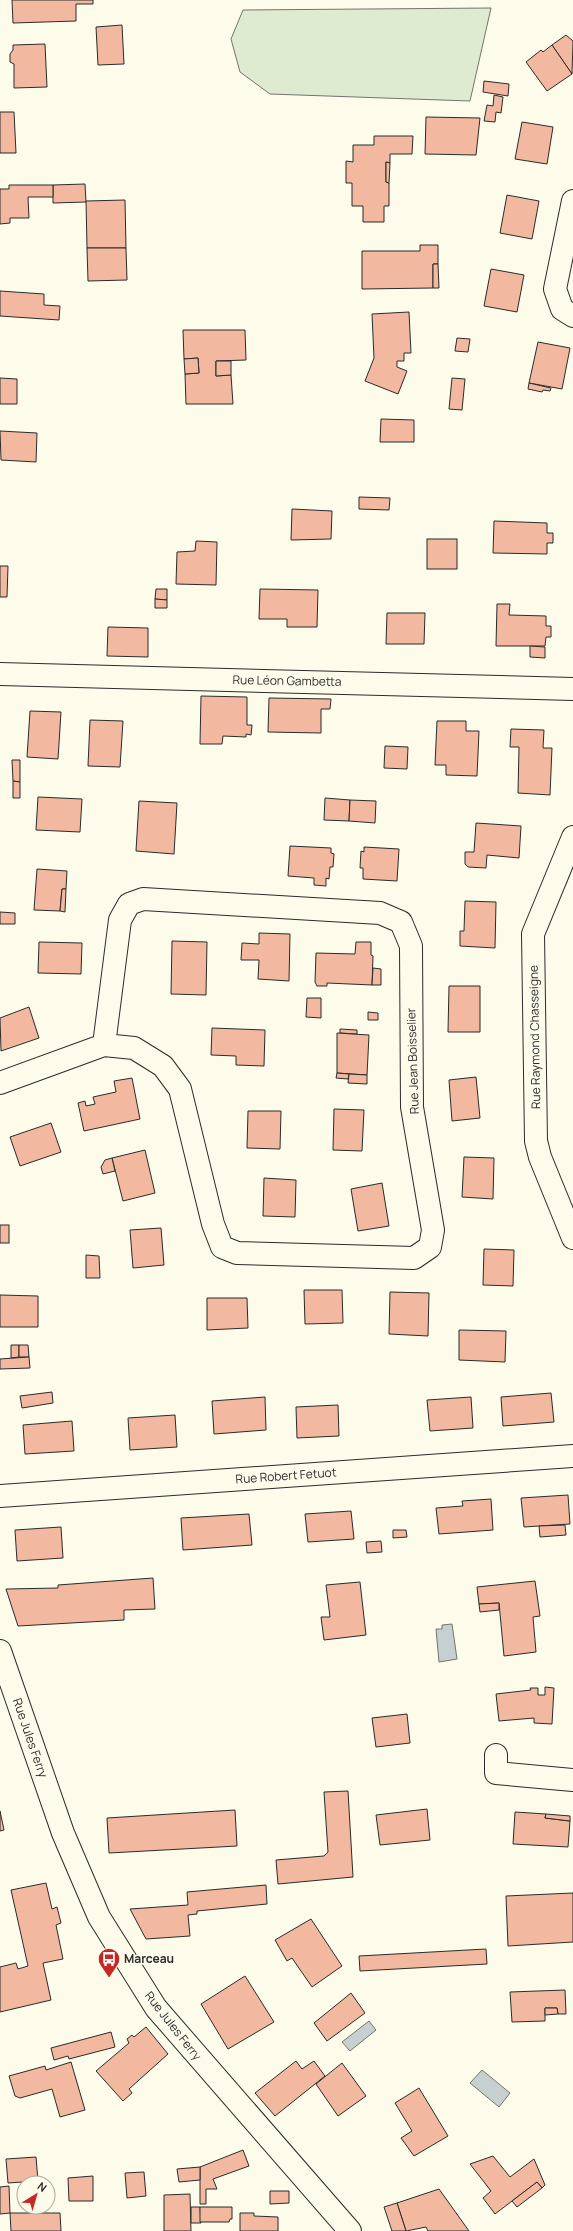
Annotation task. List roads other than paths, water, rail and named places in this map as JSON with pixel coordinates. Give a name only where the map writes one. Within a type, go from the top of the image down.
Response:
[{"type":"street","points":[[573,201],[555,290],[562,309],[573,316]]},
{"type":"street","name":"Rue Léon Gambetta","points":[[0,674],[573,689]]},
{"type":"street","name":"Rue Raymond Chasseigne","points":[[573,837],[534,934],[536,1141],[540,1157],[573,1238]]},
{"type":"street","name":"Rue Jean Boisselier","points":[[0,1083],[104,1045],[134,1048],[164,1066],[180,1089],[213,1224],[222,1247],[237,1253],[414,1258],[430,1247],[433,1230],[412,1107],[411,946],[401,922],[380,913],[142,899],[129,904],[120,920],[104,1045]]},
{"type":"street","name":"Rue Robert Fetuot","points":[[0,1496],[573,1456]]},
{"type":"street","name":"Rue Jules Ferry","points":[[0,1652],[63,1833],[99,1917],[156,2008],[350,2231]]},
{"type":"street","points":[[496,1755],[496,1773],[573,1780]]},
{"type":"place","name":"Marceau","points":[[109,1978]]}]
